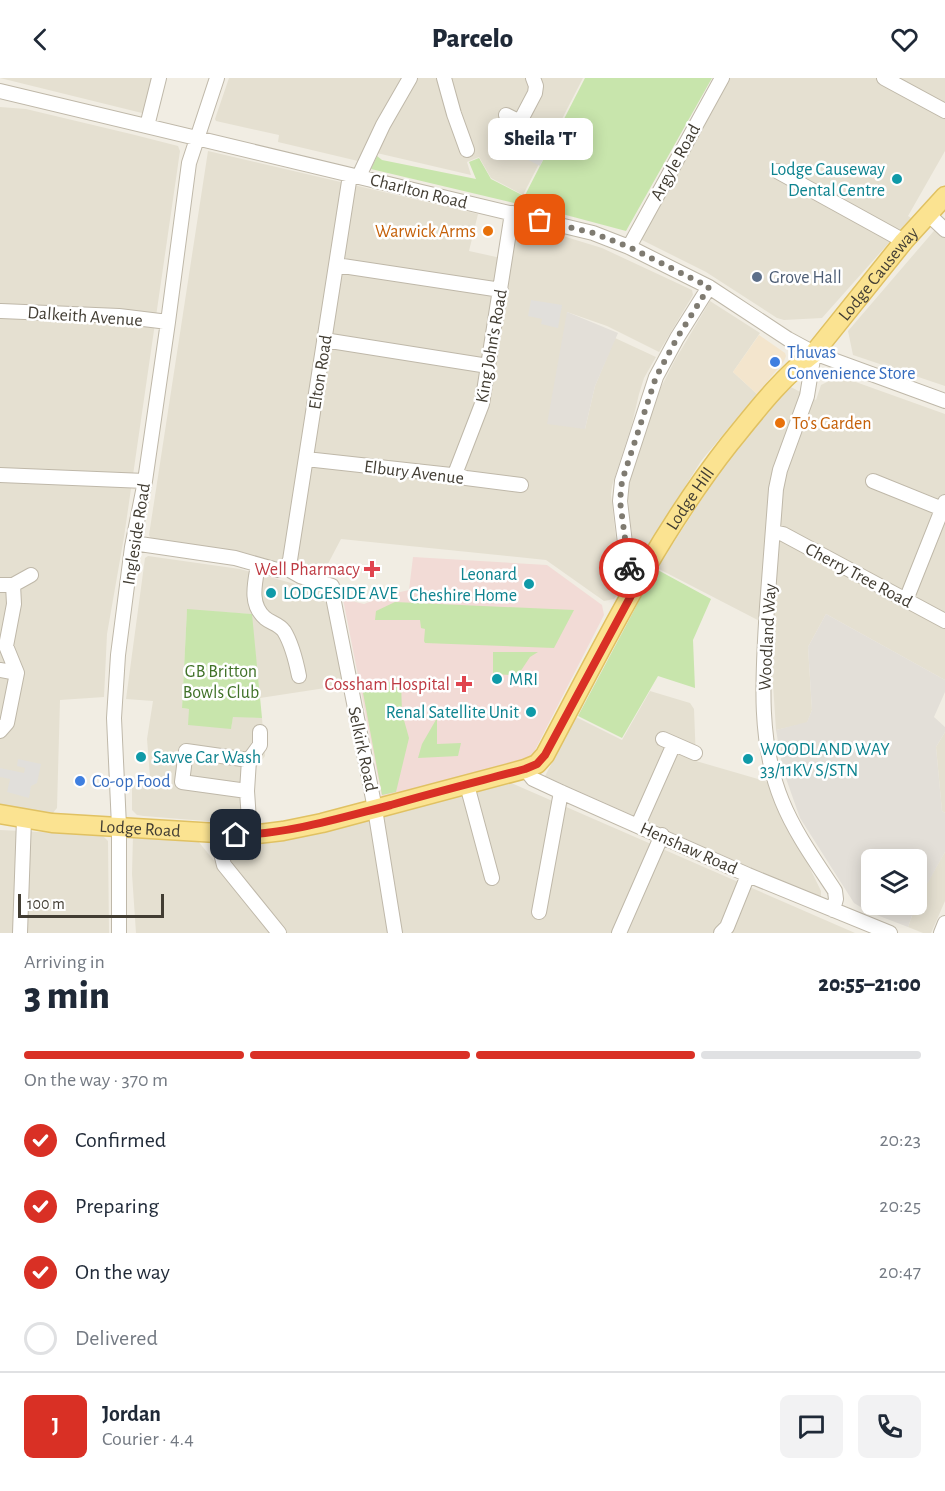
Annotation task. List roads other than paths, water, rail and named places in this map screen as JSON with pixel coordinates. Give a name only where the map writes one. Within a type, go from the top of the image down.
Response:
[{"type":"main road","name":"Lodge Causeway","points":[[751,415],[800,364],[814,353],[904,241],[945,196]]},
{"type":"main road","name":"Lodge Hill","points":[[525,769],[537,764],[545,755],[640,579],[704,476],[751,415]]},
{"type":"main road","name":"Lodge Road","points":[[0,814],[24,819],[250,835],[283,831],[375,809],[525,769]]},
{"type":"street","points":[[147,126],[159,78]]},
{"type":"street","name":"Ingleside Road","points":[[119,933],[119,826],[114,718],[118,655],[168,322],[189,163],[217,78]]},
{"type":"street","name":"Elton Road","points":[[286,568],[290,560],[336,265],[354,176],[410,78]]},
{"type":"street","points":[[444,78],[467,150]]},
{"type":"street","points":[[506,115],[517,128],[535,93],[536,86],[533,78]]},
{"type":"street","name":"Argyle Road","points":[[629,247],[722,78]]},
{"type":"street","points":[[884,78],[945,111]]},
{"type":"street","name":"Charlton Road","points":[[0,91],[593,233],[629,247],[709,287],[792,342],[814,353],[945,401]]},
{"type":"street","points":[[777,171],[904,241]]},
{"type":"street","name":"King John's Road","points":[[456,474],[482,404],[512,213]]},
{"type":"street","points":[[928,214],[945,230]]},
{"type":"street","points":[[336,265],[501,290]]},
{"type":"street","points":[[640,579],[633,574],[627,560],[620,501],[622,481],[656,377],[709,287]]},
{"type":"street","name":"Dalkeith Avenue","points":[[1,311],[119,316],[168,322]]},
{"type":"street","points":[[324,340],[488,366]]},
{"type":"street","name":"Woodland Way","points":[[814,353],[807,396],[780,470],[776,489],[764,672],[764,721],[782,801],[801,838],[835,891],[836,899],[833,910]]},
{"type":"street","name":"Elbury Avenue","points":[[306,459],[451,476],[456,474],[466,478],[521,485]]},
{"type":"street","points":[[0,475],[145,481]]},
{"type":"street","points":[[873,481],[944,507],[906,600]]},
{"type":"street","name":"Cherry Tree Road","points":[[772,532],[783,534],[945,621]]},
{"type":"street","points":[[133,543],[235,558],[277,570],[286,568],[300,576],[332,586]]},
{"type":"street","points":[[258,565],[254,599],[265,618],[284,631],[295,658],[299,676]]},
{"type":"street","points":[[0,731],[6,726],[17,673],[6,646],[14,604],[7,585],[31,575]]},
{"type":"street","name":"Selkirk Road","points":[[334,602],[375,809],[395,933]]},
{"type":"street","points":[[0,670],[17,673]]},
{"type":"street","points":[[250,835],[247,791],[249,760],[260,745],[260,732]]},
{"type":"street","points":[[638,825],[668,742],[695,753]]},
{"type":"street","points":[[247,791],[182,782],[186,751],[249,760]]},
{"type":"street","name":"Henshaw Road","points":[[525,769],[533,778],[561,792],[833,910],[857,927],[890,933]]},
{"type":"street","points":[[467,785],[492,878]]},
{"type":"street","points":[[539,912],[561,792]]},
{"type":"street","points":[[20,933],[24,819]]},
{"type":"street","points":[[223,834],[221,853],[224,865],[279,933]]},
{"type":"street","points":[[619,933],[662,835]]},
{"type":"street","points":[[721,933],[727,927],[748,875]]},
{"type":"street","points":[[941,933],[945,923]]},
{"type":"place","name":"Lodge Causeway Dental Centre","points":[[897,179]]},
{"type":"place","name":"Sheila 'T'","points":[[540,220]]},
{"type":"place","name":"Warwick Arms","points":[[488,231]]},
{"type":"place","name":"Grove Hall","points":[[757,277]]},
{"type":"place","name":"Thuvas Convenience Store","points":[[775,362]]},
{"type":"place","name":"To's Garden","points":[[780,423]]},
{"type":"place","name":"Well Pharmacy","points":[[372,569]]},
{"type":"place","name":"Leonard Cheshire Home","points":[[529,584]]},
{"type":"place","name":"LODGESIDE AVE","points":[[271,593]]},
{"type":"place","name":"MRI","points":[[497,679]]},
{"type":"place","name":"Cossham Hospital","points":[[464,684]]},
{"type":"place","name":"Renal Satellite Unit","points":[[531,712]]},
{"type":"place","name":"Savve Car Wash","points":[[141,757]]},
{"type":"place","name":"WOODLAND WAY 33/11KV S/STN","points":[[748,759]]},
{"type":"place","name":"Co-op Food","points":[[80,781]]},
{"type":"park label","name":"GB Britton Bowls Club","points":[[221,681]]}]
